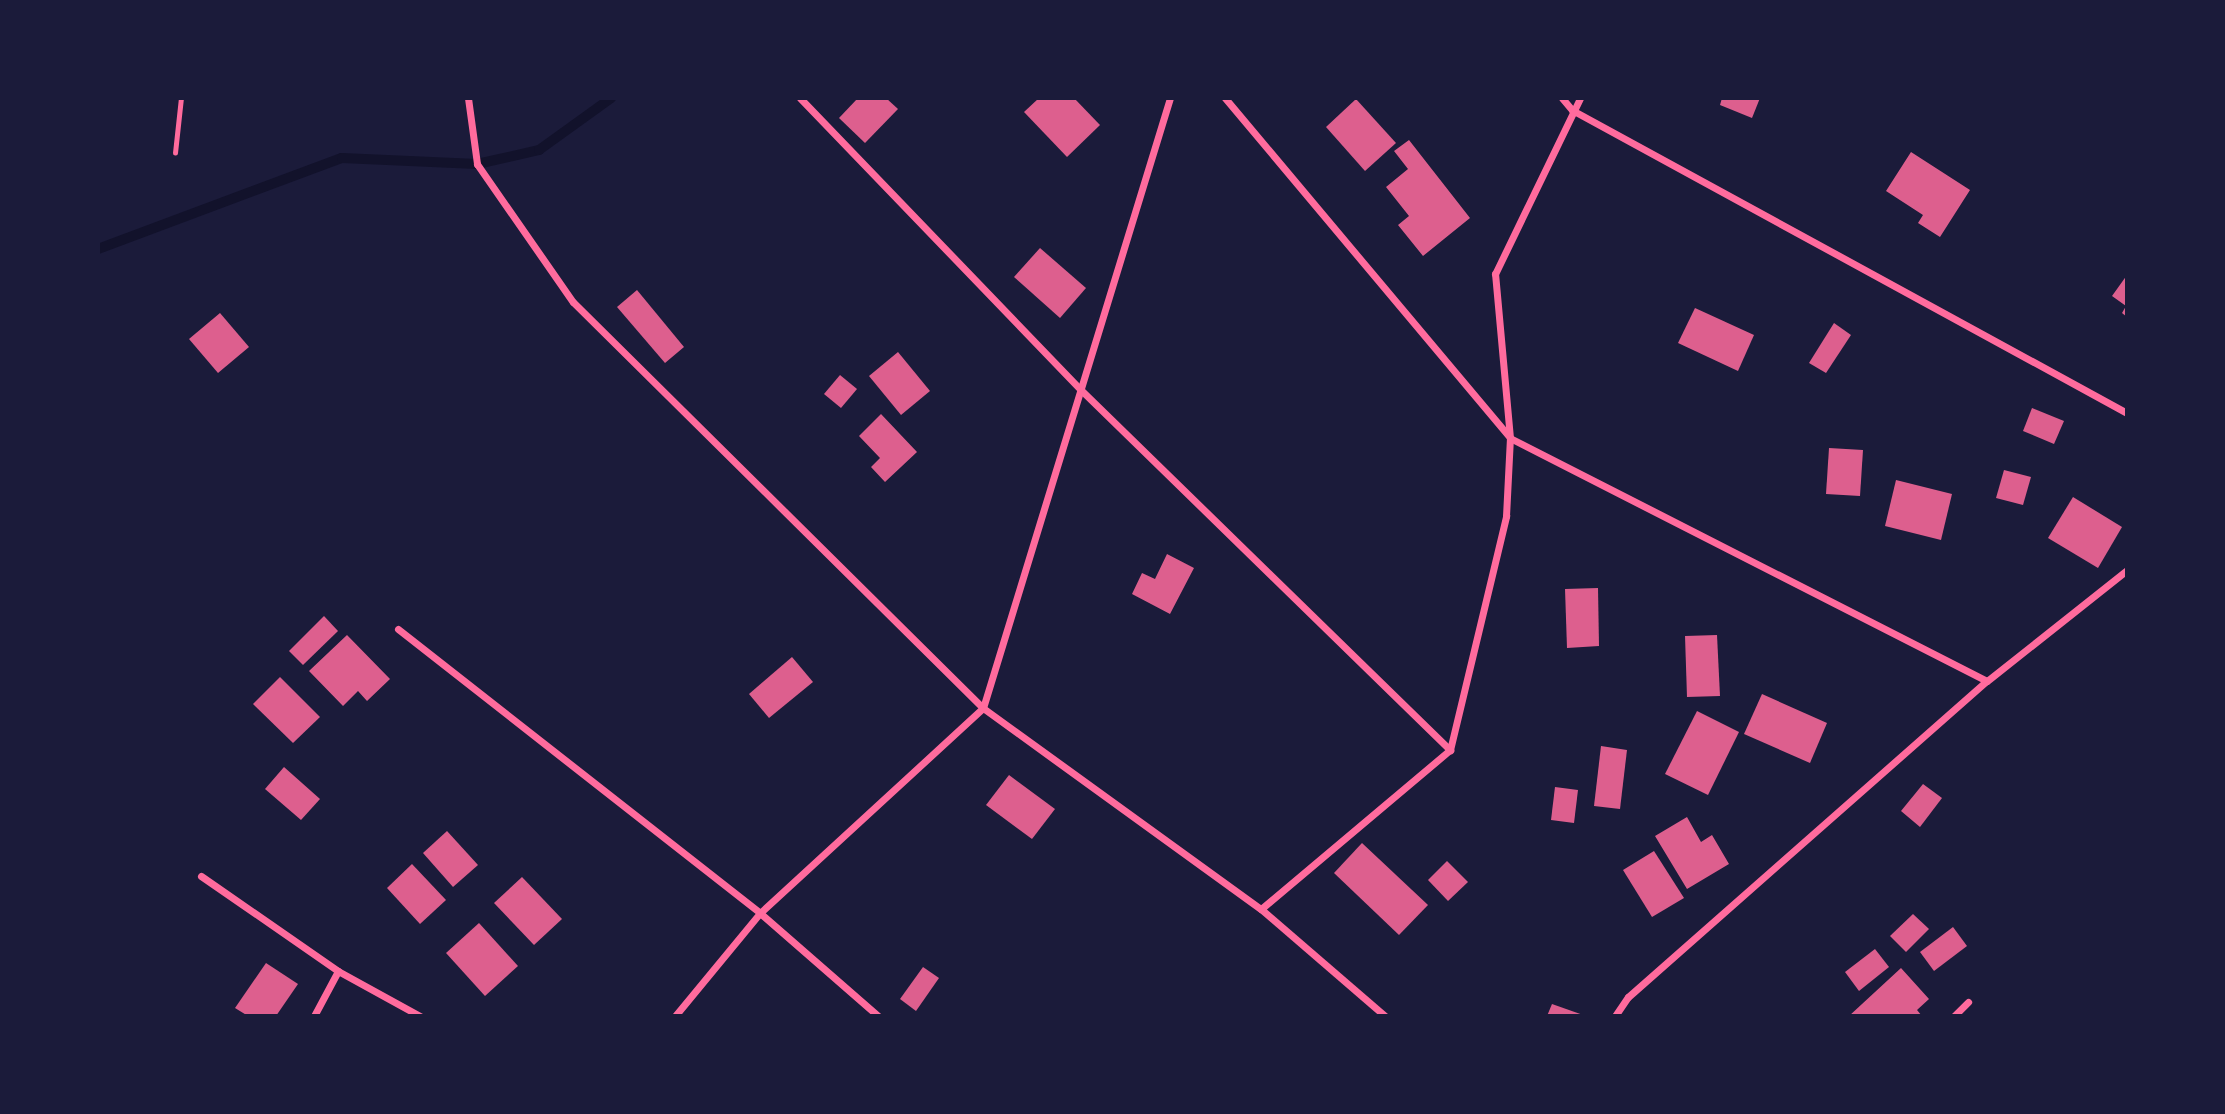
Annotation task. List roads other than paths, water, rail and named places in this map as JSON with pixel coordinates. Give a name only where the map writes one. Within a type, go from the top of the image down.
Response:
[{"type":"street","points":[[468,98],[477,164],[573,302],[983,708],[1261,909],[1385,1016]]},
{"type":"street","points":[[800,98],[1081,390],[1450,750]]},
{"type":"street","points":[[674,1016],[760,913],[983,708],[1170,98]]},
{"type":"street","points":[[1225,98],[1510,438],[1987,681]]},
{"type":"street","points":[[1562,98],[1572,110],[2127,413]]},
{"type":"street","points":[[1261,909],[1450,750],[1506,516],[1510,438],[1495,274],[1580,98]]},
{"type":"street","points":[[1615,1016],[1628,997],[1987,681],[2127,570]]},
{"type":"street","points":[[398,629],[760,913],[878,1016]]},
{"type":"street","points":[[201,876],[338,971],[420,1016]]},
{"type":"street","points":[[314,1016],[338,971]]},
{"type":"street","points":[[1954,1016],[1968,1002]]},
{"type":"waterway","points":[[98,249],[342,158],[477,164],[539,150],[611,98]]}]
